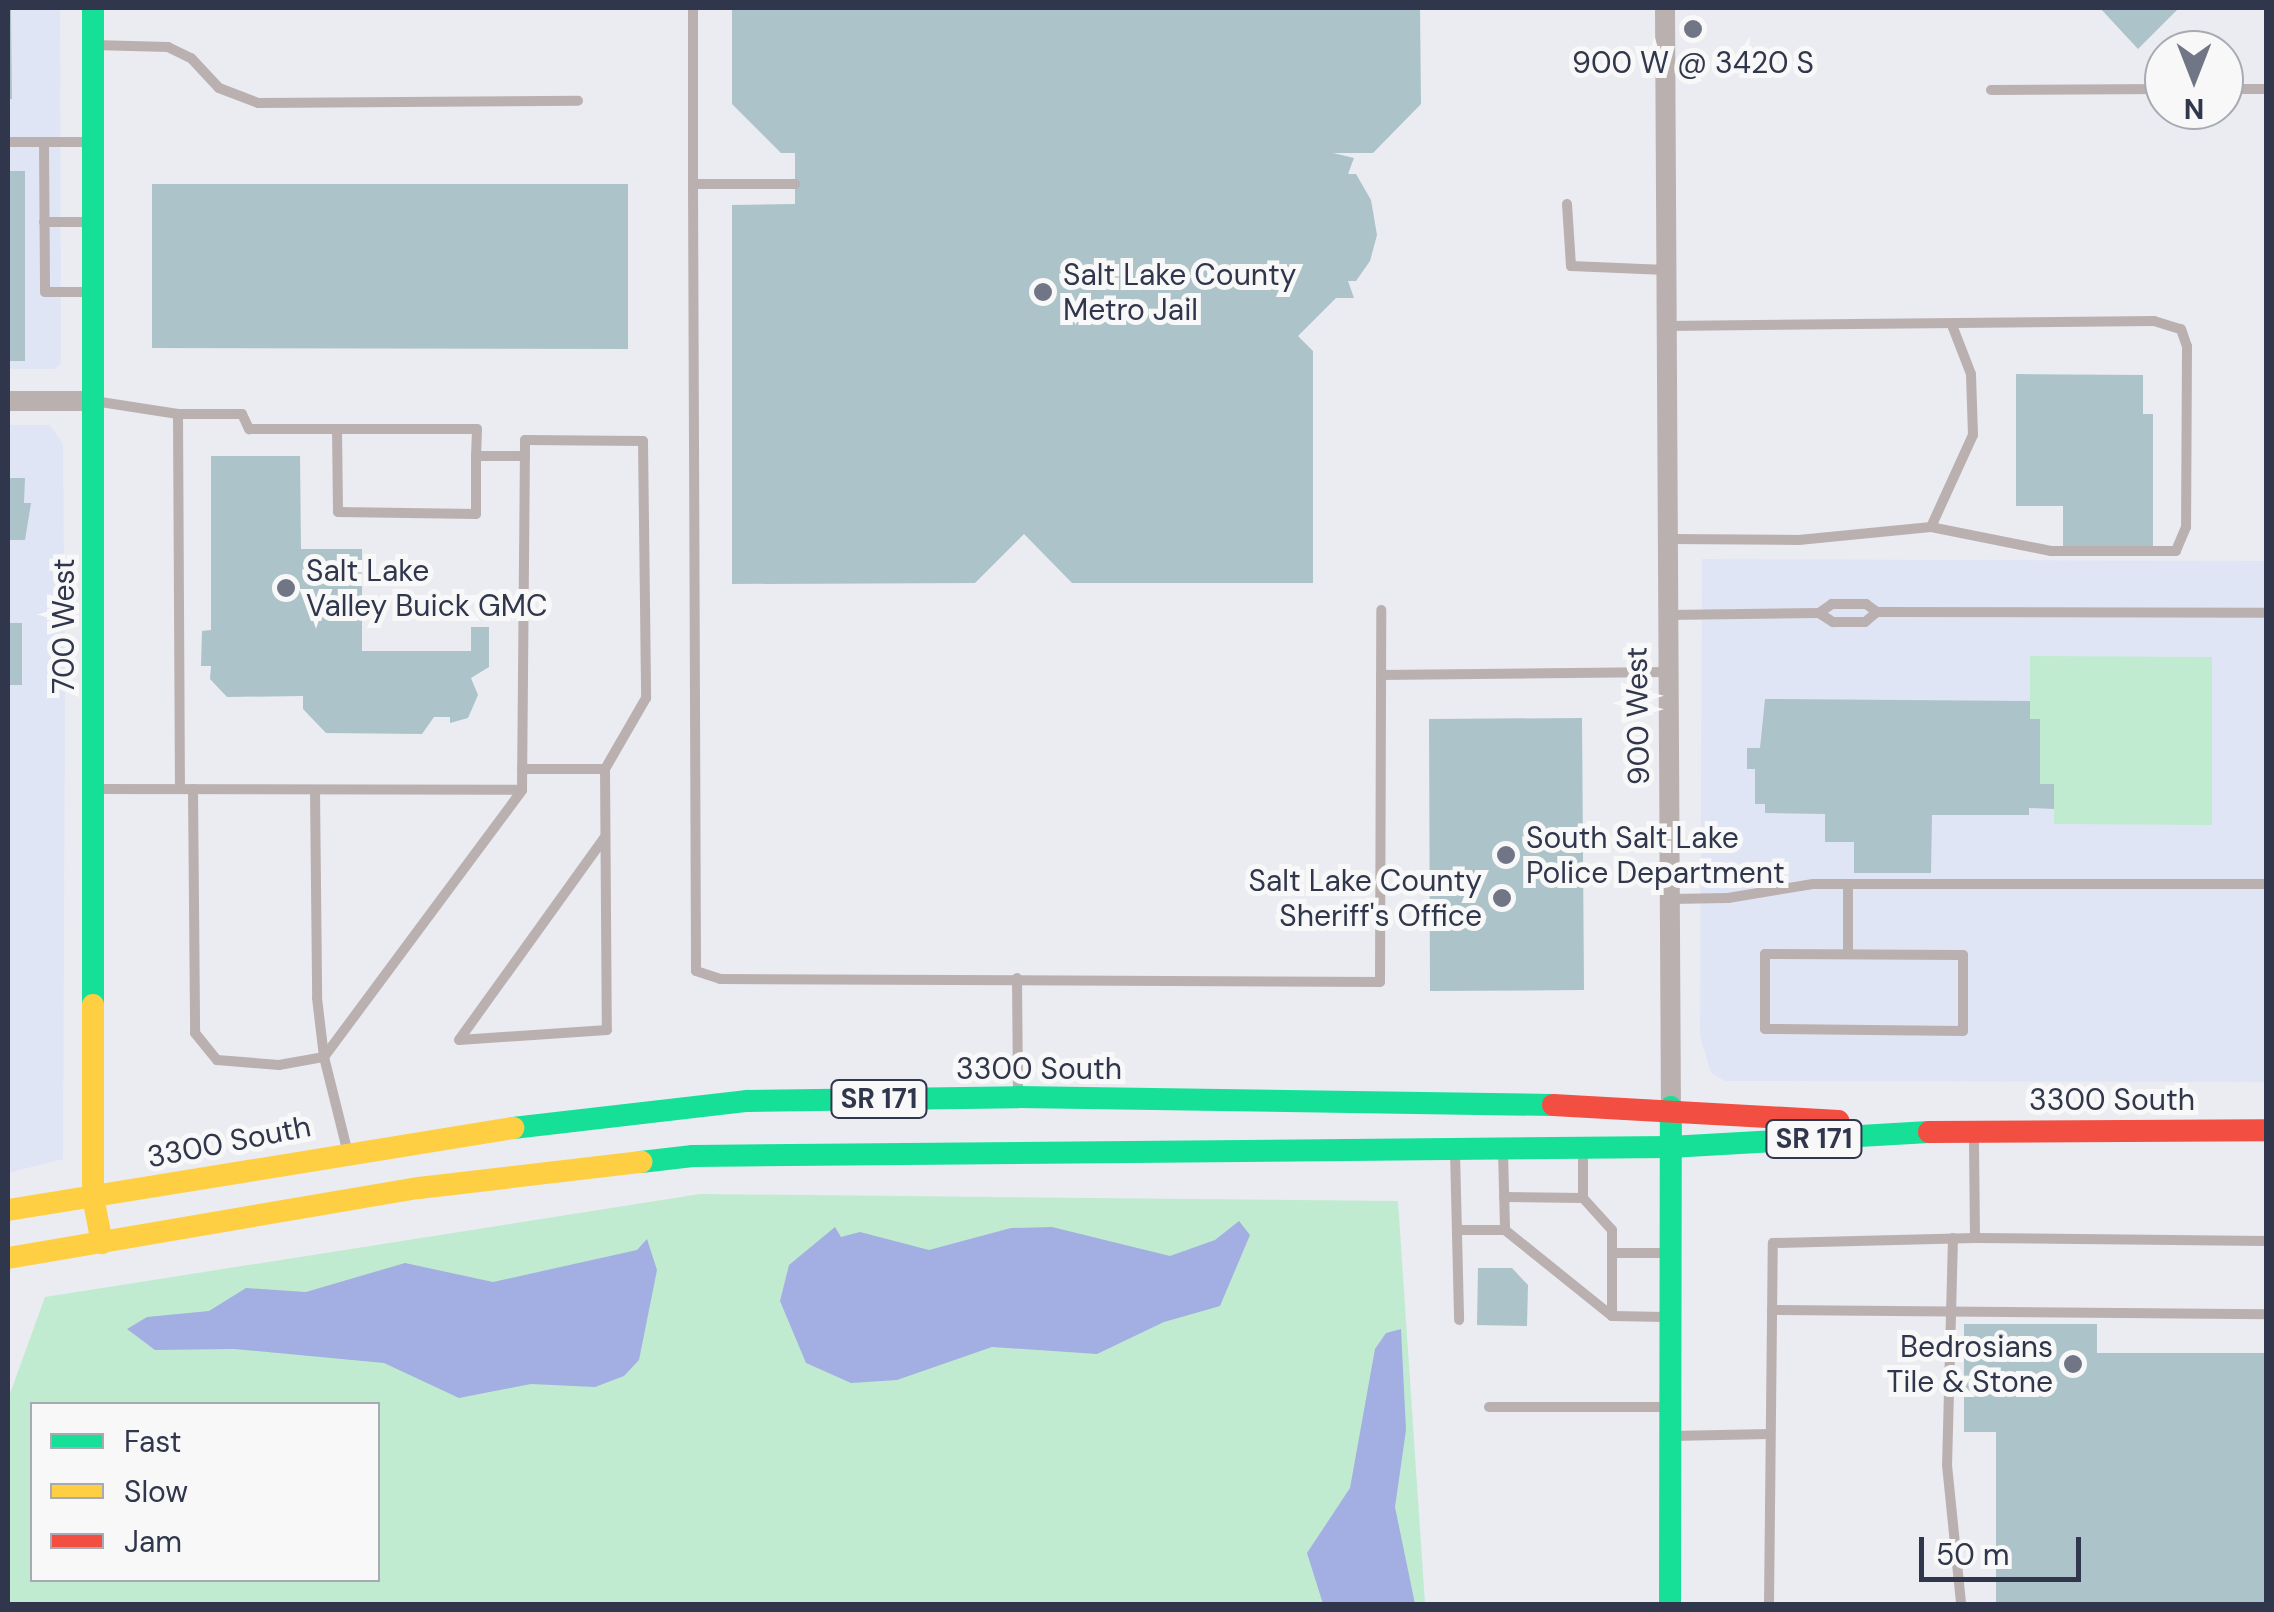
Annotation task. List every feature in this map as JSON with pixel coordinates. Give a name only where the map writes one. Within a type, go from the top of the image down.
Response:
[{"type":"main road","name":"700 West","points":[[93,8],[94,1197],[102,1244]]},
{"type":"main road","name":"3300 South","points":[[8,1210],[348,1150],[681,1106],[1018,1098],[1672,1107],[1966,1130]]},
{"type":"main road","name":"900 West","points":[[1670,1604],[1672,1107]]},
{"type":"main road","name":"3300 South","points":[[8,1258],[418,1188],[693,1156],[1670,1147],[1966,1130],[2266,1130]]},
{"type":"street","name":"900 West","points":[[1665,8],[1666,672],[1672,1107]]},
{"type":"street","points":[[8,401],[94,401]]},
{"type":"lane","points":[[693,8],[696,972],[720,979],[1380,982],[1380,610]]},
{"type":"lane","points":[[93,45],[168,48],[191,58],[219,88],[258,103],[578,101]]},
{"type":"lane","points":[[1991,90],[2144,90]]},
{"type":"lane","points":[[8,142],[93,142]]},
{"type":"lane","points":[[44,142],[44,292],[94,292]]},
{"type":"lane","points":[[693,184],[795,184]]},
{"type":"lane","points":[[1567,204],[1571,266],[1666,270]]},
{"type":"lane","points":[[44,222],[94,222]]},
{"type":"lane","points":[[1666,326],[2154,321],[2181,329],[2187,346],[2185,541],[2176,551],[2104,555],[1931,526],[1764,540],[1667,539]]},
{"type":"lane","points":[[1931,526],[1973,436],[1971,374],[1952,325]]},
{"type":"lane","points":[[94,401],[178,414],[242,414],[249,429],[477,428],[476,514],[338,512],[336,429]]},
{"type":"lane","points":[[178,414],[180,789]]},
{"type":"lane","points":[[194,789],[195,1034],[216,1060],[279,1065],[324,1057],[522,790],[525,440],[643,441],[646,698],[605,769],[607,1030],[459,1040],[605,837]]},
{"type":"lane","points":[[476,456],[525,456]]},
{"type":"lane","points":[[1819,613],[1832,604],[1866,604],[1877,612],[2266,613]]},
{"type":"lane","points":[[1667,615],[1819,613],[1833,622],[1865,622],[1877,612]]},
{"type":"lane","points":[[1381,674],[1666,672]]},
{"type":"lane","points":[[522,769],[605,769]]},
{"type":"lane","points":[[93,789],[522,790]]},
{"type":"lane","points":[[315,790],[324,1057],[348,1150]]},
{"type":"lane","points":[[1848,884],[1848,954]]},
{"type":"lane","points":[[1672,899],[1848,884],[2266,884]]},
{"type":"lane","points":[[1765,954],[1848,954],[1964,955],[1963,1031],[1764,1030],[1765,954]]},
{"type":"lane","points":[[1017,978],[1018,1098]]},
{"type":"lane","points":[[1966,1130],[1976,1238]]},
{"type":"lane","points":[[1456,1146],[1460,1320]]},
{"type":"lane","points":[[1503,1147],[1505,1230]]},
{"type":"lane","points":[[1582,1147],[1583,1198],[1612,1230],[1612,1316]]},
{"type":"lane","points":[[1504,1197],[1583,1198]]},
{"type":"lane","points":[[1457,1230],[1505,1230],[1612,1316],[1670,1316]]},
{"type":"lane","points":[[1953,1238],[1947,1464],[1961,1604]]},
{"type":"lane","points":[[1769,1604],[1773,1243],[1953,1238],[2266,1241]]},
{"type":"lane","points":[[1612,1253],[1670,1253]]},
{"type":"lane","points":[[1772,1310],[2266,1314]]},
{"type":"lane","points":[[1489,1407],[1670,1406]]},
{"type":"lane","points":[[1670,1436],[1770,1434]]},
{"type":"shaded area","points":[[8,8],[60,8],[61,363],[55,369],[8,369]]},
{"type":"shaded area","points":[[8,425],[50,425],[63,444],[65,703],[63,1159],[8,1173]]},
{"type":"shaded area","points":[[1702,559],[2266,561],[2266,1082],[1725,1081],[1711,1073],[1700,1036]]},
{"type":"green space","points":[[2030,656],[2212,657],[2212,825],[2054,824],[2054,785],[2040,784],[2040,720],[2030,719]]},
{"type":"green space","points":[[700,1194],[1398,1201],[1425,1604],[8,1604],[8,1399],[45,1297]]},
{"type":"water","points":[[1239,1221],[1250,1235],[1220,1306],[1164,1322],[1097,1354],[992,1347],[897,1380],[851,1383],[806,1363],[780,1301],[789,1265],[835,1227],[841,1237],[860,1232],[929,1250],[1011,1228],[1052,1227],[1170,1256],[1215,1240]]},
{"type":"water","points":[[647,1239],[657,1270],[639,1360],[624,1376],[595,1387],[531,1384],[459,1398],[384,1363],[234,1349],[155,1350],[127,1329],[147,1317],[209,1311],[246,1288],[306,1292],[405,1263],[493,1282],[637,1250]]},
{"type":"water","points":[[1401,1329],[1406,1430],[1395,1507],[1415,1604],[1323,1604],[1307,1553],[1350,1488],[1375,1349],[1386,1333]]},
{"type":"building","points":[[11,8],[12,99],[8,99]]},
{"type":"building","name":"Salt Lake County Metro Jail","points":[[732,8],[1420,8],[1421,104],[1373,153],[1333,153],[1354,158],[1348,174],[1356,174],[1371,200],[1377,235],[1370,261],[1356,281],[1348,281],[1354,298],[1336,298],[1298,336],[1313,351],[1313,583],[1072,583],[1024,534],[975,583],[732,584],[732,205],[795,204],[795,153],[781,153],[732,104]]},
{"type":"building","points":[[2100,8],[2179,8],[2157,30],[2144,30],[2144,43],[2138,49]]},
{"type":"building","points":[[8,171],[25,171],[25,361],[8,361]]},
{"type":"building","points":[[152,184],[628,184],[628,349],[152,348]]},
{"type":"building","points":[[2016,374],[2143,375],[2143,414],[2153,414],[2153,546],[2063,546],[2063,506],[2016,506]]},
{"type":"building","name":"Salt Lake Valley Buick GMC","points":[[211,456],[300,456],[301,549],[362,549],[362,651],[471,651],[471,627],[489,627],[489,667],[471,678],[478,695],[468,718],[450,723],[450,717],[434,717],[422,734],[326,733],[303,709],[303,696],[227,697],[210,679],[211,666],[201,666],[202,631],[211,630]]},
{"type":"building","points":[[8,478],[25,478],[24,503],[31,503],[25,540],[8,540]]},
{"type":"building","points":[[8,623],[22,623],[22,685],[8,685]]},
{"type":"building","points":[[1765,699],[2030,701],[2030,719],[2040,719],[2040,784],[2054,784],[2054,809],[2029,808],[2029,815],[1932,815],[1931,873],[1854,873],[1854,842],[1825,842],[1825,814],[1765,813],[1765,804],[1755,804],[1755,769],[1747,769],[1747,748],[1760,748]]},
{"type":"building","name":"South Salt Lake Police Department","points":[[1582,718],[1584,990],[1430,991],[1429,719]]},
{"type":"building","points":[[1478,1268],[1512,1268],[1528,1285],[1527,1326],[1477,1325]]},
{"type":"building","points":[[1964,1324],[2097,1324],[2097,1353],[2266,1353],[2266,1604],[1996,1604],[1996,1432],[1964,1432]]},
{"type":"traffic: fast","points":[[93,8],[93,1005]]},
{"type":"traffic: fast","points":[[513,1128],[747,1101],[1018,1097],[1553,1105]]},
{"type":"traffic: fast","points":[[1670,1604],[1671,1107]]},
{"type":"traffic: fast","points":[[641,1162],[693,1156],[1670,1147],[1929,1132]]},
{"type":"traffic: slow","points":[[93,1005],[93,1197],[102,1243]]},
{"type":"traffic: slow","points":[[8,1210],[513,1128]]},
{"type":"traffic: slow","points":[[8,1258],[419,1188],[641,1162]]},
{"type":"traffic: jam","points":[[1553,1105],[1839,1121]]},
{"type":"traffic: jam","points":[[1929,1132],[2266,1130]]},
{"type":"place","name":"900 W @ 3420 S","points":[[1693,29]]},
{"type":"place","name":"Salt Lake County Metro Jail","points":[[1043,292]]},
{"type":"place","name":"Salt Lake Valley Buick GMC","points":[[286,588]]},
{"type":"place","name":"South Salt Lake Police Department","points":[[1506,855]]},
{"type":"place","name":"Salt Lake County Sheriff's Office","points":[[1502,898]]},
{"type":"place","name":"Bedrosians Tile & Stone","points":[[2073,1364]]}]
